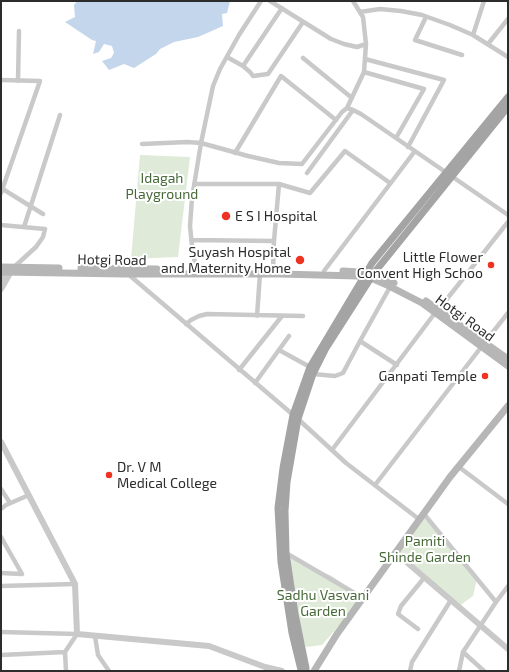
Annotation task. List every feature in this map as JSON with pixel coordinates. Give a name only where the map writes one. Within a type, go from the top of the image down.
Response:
[{"type":"main road","points":[[307,670],[292,633],[281,562],[278,508],[283,468],[310,367],[368,275],[449,174],[508,97]]},
{"type":"main road","points":[[449,174],[508,107]]},
{"type":"main road","name":"Hotgi Road","points":[[7,269],[128,274],[368,275],[437,311]]},
{"type":"main road","name":"Hotgi Road","points":[[7,269],[273,270],[324,271],[368,275],[412,293],[484,344],[508,359]]},
{"type":"main road","points":[[307,670],[295,614],[286,553],[285,511],[287,482],[296,417],[313,374],[326,348],[368,275]]},
{"type":"main road","name":"Hotgi Road","points":[[484,344],[508,366]]},
{"type":"main road","points":[[307,670],[337,634],[459,467],[508,406]]},
{"type":"street","points":[[196,269],[190,226],[194,184],[213,86],[239,35],[261,1]]},
{"type":"street","points":[[270,1],[331,39],[357,47],[366,44]]},
{"type":"street","points":[[142,144],[187,142],[201,143],[235,153],[280,163],[302,164],[342,112],[347,108],[364,72],[366,44],[363,16],[353,1]]},
{"type":"street","points":[[473,35],[484,1]]},
{"type":"street","points":[[243,66],[282,8]]},
{"type":"street","points":[[360,12],[380,9],[401,11],[450,24],[473,35],[508,57]]},
{"type":"street","points":[[426,17],[415,40],[462,55]]},
{"type":"street","points":[[488,44],[508,19]]},
{"type":"street","points":[[227,57],[243,66],[253,76],[268,74],[303,22]]},
{"type":"street","points":[[18,80],[19,31]]},
{"type":"street","points":[[303,58],[352,98]]},
{"type":"street","points":[[365,59],[444,80],[408,147]]},
{"type":"street","points":[[364,72],[424,89],[396,138]]},
{"type":"street","points":[[235,153],[281,76],[336,120]]},
{"type":"street","points":[[1,80],[40,81],[2,190],[44,214]]},
{"type":"street","points":[[347,108],[353,110],[396,138],[508,215]]},
{"type":"street","points":[[307,173],[353,110]]},
{"type":"street","points":[[24,227],[60,115]]},
{"type":"street","points":[[194,184],[278,184],[310,193],[345,151],[390,183]]},
{"type":"street","points":[[324,271],[414,151]]},
{"type":"street","points":[[273,270],[278,184]]},
{"type":"street","points":[[332,450],[437,311],[508,222]]},
{"type":"street","points":[[1,224],[45,229],[43,237],[36,247],[7,269],[1,280]]},
{"type":"street","points":[[191,240],[274,241]]},
{"type":"street","points":[[1,289],[7,269]]},
{"type":"street","points":[[128,274],[296,417],[332,450],[375,485],[422,517],[496,602]]},
{"type":"street","points":[[257,316],[260,274]]},
{"type":"street","points":[[313,374],[335,376],[343,374],[390,287]]},
{"type":"street","points":[[375,485],[508,312]]},
{"type":"street","points":[[186,324],[199,316],[207,314],[303,316]]},
{"type":"street","points":[[239,370],[282,316]]},
{"type":"street","points":[[255,383],[290,336]]},
{"type":"street","points":[[360,341],[397,365]]},
{"type":"street","points":[[279,350],[310,367]]},
{"type":"street","points":[[1,442],[75,584],[76,634],[65,652],[66,671]]},
{"type":"street","points":[[459,467],[508,504]]},
{"type":"street","points":[[1,489],[10,503]]},
{"type":"street","points":[[1,509],[10,503],[29,495]]},
{"type":"street","points":[[1,537],[22,574],[1,573]]},
{"type":"street","points":[[286,553],[363,598]]},
{"type":"street","points":[[396,553],[508,649]]},
{"type":"street","points":[[418,629],[398,614],[401,606],[424,578]]},
{"type":"street","points":[[1,586],[75,584]]},
{"type":"street","points":[[459,671],[463,652],[508,586]]},
{"type":"street","points":[[410,671],[412,662],[451,600]]},
{"type":"street","points":[[1,632],[76,634],[209,646],[268,669],[282,671]]},
{"type":"street","points":[[96,636],[98,655],[109,671]]},
{"type":"street","points":[[1,655],[65,652]]},
{"type":"street","points":[[463,652],[484,671]]},
{"type":"green space","name":"Idagah Playground","points":[[140,155],[190,157],[178,257],[131,259]]},
{"type":"green space","name":"Pamiti Shinde Garden","points":[[424,514],[477,579],[473,596],[458,607],[396,553]]},
{"type":"green space","name":"Sadhu Vasvani Garden","points":[[287,557],[332,576],[363,598],[322,645],[306,647],[299,630]]},
{"type":"water","points":[[77,1],[230,1],[227,13],[222,14],[223,26],[198,37],[174,42],[160,49],[156,54],[134,68],[124,64],[109,70],[102,61],[111,58],[114,53],[112,46],[104,44],[99,52],[93,54],[96,41],[92,40],[65,22],[75,17],[74,5]]},
{"type":"place","name":"E S I Hospital","points":[[226,216]]},
{"type":"place","name":"Suyash Hospital and Maternity Home","points":[[300,260]]},
{"type":"place","name":"Little Flower Convent High Schoo","points":[[491,265]]},
{"type":"place","name":"Ganpati Temple","points":[[485,376]]},
{"type":"place","name":"Dr. V M Medical College","points":[[109,475]]}]
